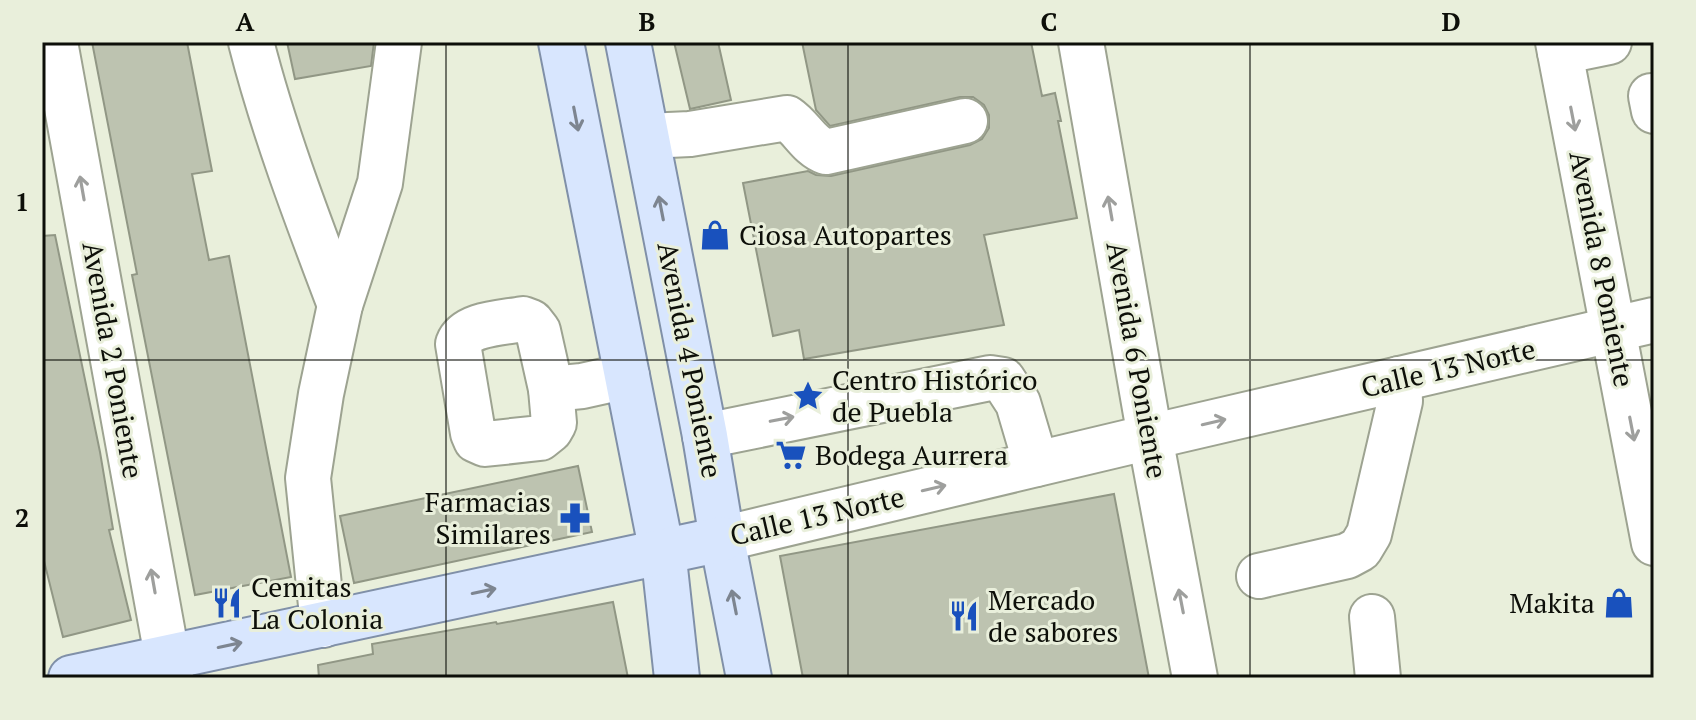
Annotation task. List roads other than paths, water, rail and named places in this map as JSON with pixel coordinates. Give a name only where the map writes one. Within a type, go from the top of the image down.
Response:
[{"type":"main road","points":[[561,42],[665,568],[677,678]]},
{"type":"main road","name":"Avenida 4 Poniente","points":[[628,42],[749,678]]},
{"type":"main road","name":"Calle 13 Norte","points":[[71,678],[169,668],[323,625],[722,539]]},
{"type":"street","name":"Avenida 2 Poniente","points":[[55,42],[169,668]]},
{"type":"street","points":[[251,42],[292,177],[340,305]]},
{"type":"street","points":[[323,625],[308,478],[321,394],[340,305],[380,183],[399,42]]},
{"type":"street","name":"Avenida 6 Poniente","points":[[1081,42],[1195,678]]},
{"type":"street","points":[[1559,47],[1609,42]]},
{"type":"street","name":"Avenida 8 Poniente","points":[[1559,47],[1634,325],[1654,543]]},
{"type":"street","points":[[647,136],[690,134],[787,118],[797,124],[816,148],[826,152],[965,121]]},
{"type":"street","name":"Calle 13 Norte","points":[[722,539],[1634,325]]},
{"type":"street","points":[[551,389],[627,376]]},
{"type":"street","points":[[705,436],[990,378],[1003,380],[1018,403],[1036,464]]},
{"type":"street","points":[[1259,576],[1347,556],[1360,549],[1369,534],[1400,401],[1399,379]]},
{"type":"street","points":[[1372,617],[1378,678]]},
{"type":"place","name":"Ciosa Autopartes","points":[[715,235]]},
{"type":"place","name":"Centro Histórico de Puebla","points":[[808,396]]},
{"type":"place","name":"Bodega Aurrera","points":[[791,455]]},
{"type":"place","name":"Farmacias Similares","points":[[575,518]]},
{"type":"place","name":"Cemitas La Colonia","points":[[227,603]]},
{"type":"place","name":"Makita","points":[[1619,603]]},
{"type":"place","name":"Mercado de sabores","points":[[964,616]]}]
